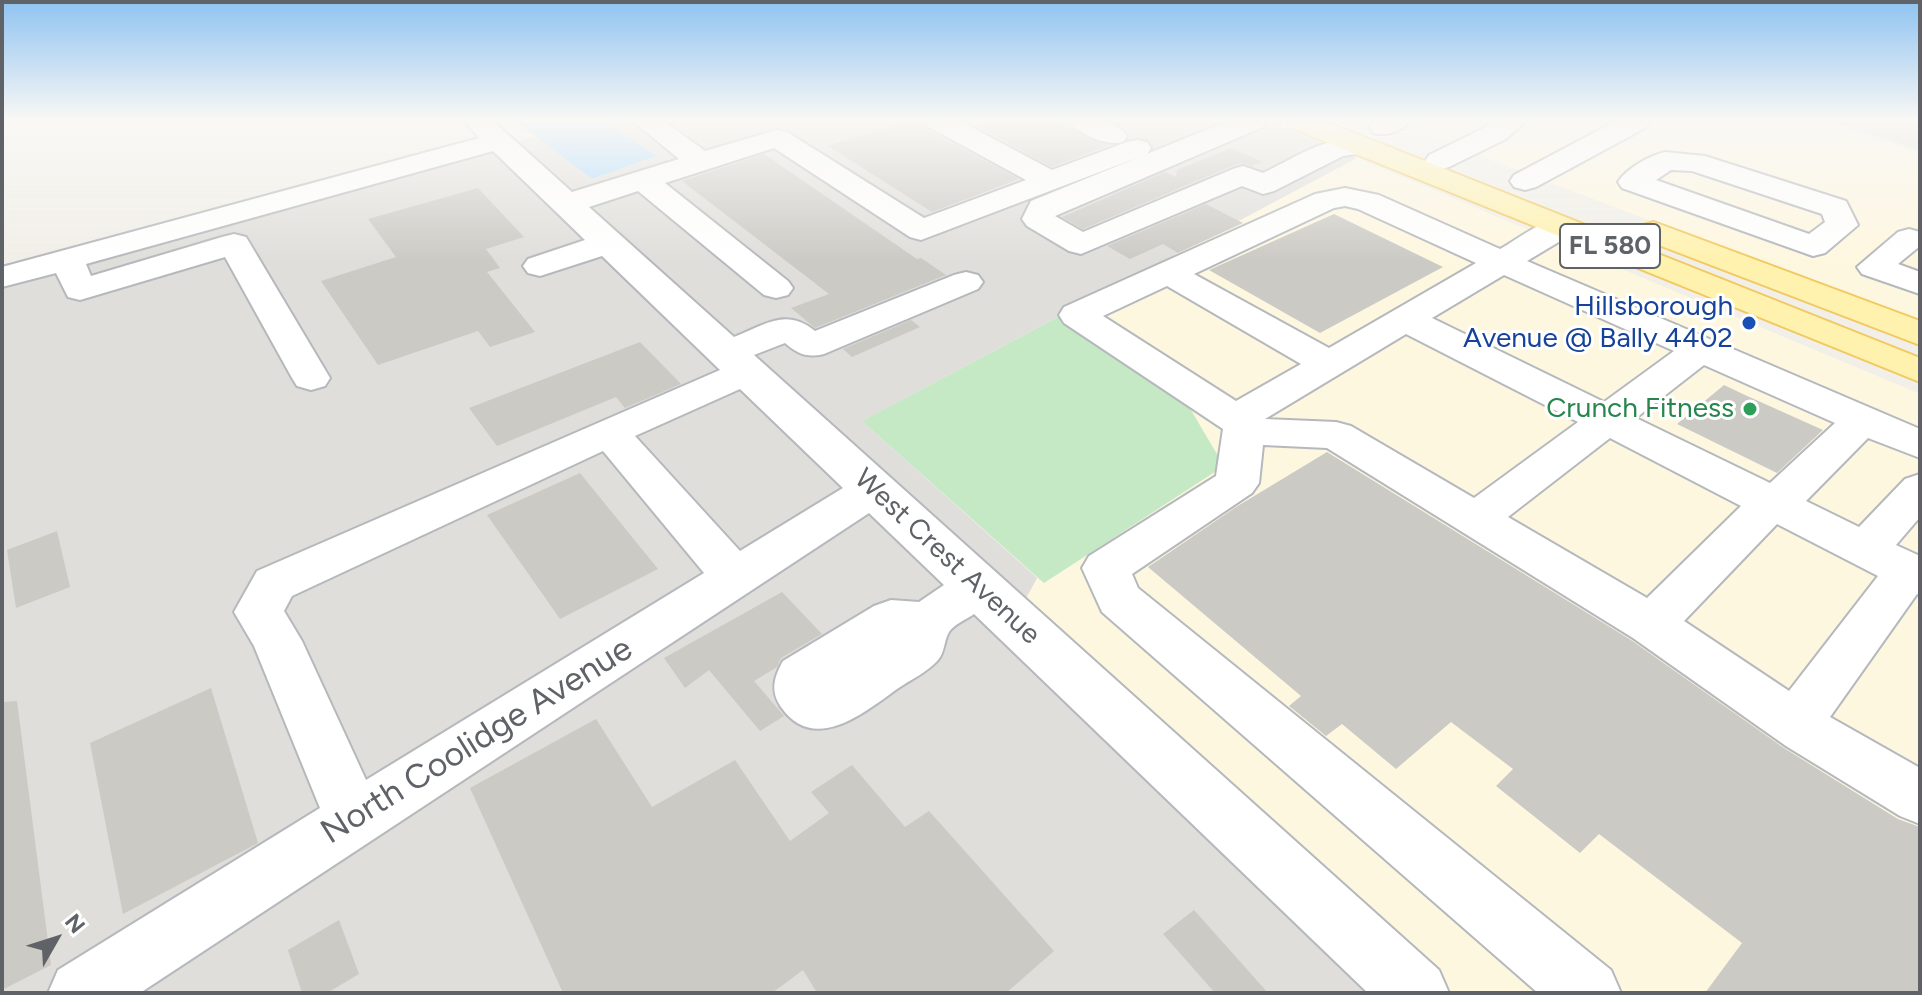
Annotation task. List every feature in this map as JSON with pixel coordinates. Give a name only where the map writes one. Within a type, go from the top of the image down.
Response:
[{"type":"main road","name":"FL 580","points":[[1449,167],[1561,227],[1650,246],[1920,334]]},
{"type":"main road","points":[[1468,167],[1692,267],[1920,356]]},
{"type":"main road","name":"FL 580","points":[[1478,167],[1525,181],[1650,246],[1920,371]]},
{"type":"street","points":[[67,260],[80,290],[234,244],[403,167]]},
{"type":"street","name":"West Crest Avenue","points":[[527,167],[1416,993]]},
{"type":"street","points":[[566,204],[683,167]]},
{"type":"street","points":[[823,167],[921,230],[1050,181],[1076,167]]},
{"type":"street","points":[[1025,167],[1050,181]]},
{"type":"street","points":[[1140,167],[1042,208],[1038,219],[1081,244],[1243,175],[1263,185],[1298,167]]},
{"type":"street","points":[[1525,181],[1552,167]]},
{"type":"street","points":[[1655,167],[1633,182],[1813,246],[1842,225],[1835,208],[1712,167]]},
{"type":"street","points":[[643,180],[776,288]]},
{"type":"street","points":[[1920,445],[1368,202],[1345,197],[1326,200],[1077,315],[1244,428],[1336,435],[1651,624],[1796,723],[1920,798]]},
{"type":"street","points":[[1650,246],[1695,205]]},
{"type":"street","points":[[2,277],[314,206]]},
{"type":"street","points":[[1561,227],[1246,412],[1237,483],[1106,568],[1119,599],[1588,993]]},
{"type":"street","points":[[1909,239],[1874,267],[1920,284]]},
{"type":"street","points":[[540,266],[609,243]]},
{"type":"street","points":[[234,244],[311,378]]},
{"type":"street","points":[[1168,273],[1329,364]]},
{"type":"street","points":[[354,819],[277,641],[259,612],[274,584],[609,432],[737,363],[789,328],[811,346],[966,282]]},
{"type":"street","points":[[1405,319],[1897,566]]},
{"type":"street","points":[[1476,519],[1701,349]]},
{"type":"street","points":[[1651,624],[1771,503],[1790,491],[1862,420]]},
{"type":"street","points":[[609,432],[735,577]]},
{"type":"street","name":"North Coolidge Avenue","points":[[81,993],[873,489]]},
{"type":"street","points":[[1796,723],[1897,566],[1920,489]]},
{"type":"street","points":[[924,623],[979,586]]},
{"type":"shaded area","points":[[421,167],[512,167],[851,489],[50,993],[2,993],[2,283]]},
{"type":"shaded area","points":[[542,167],[577,167],[592,179],[624,167],[1339,167],[862,421],[1037,578],[1023,604]]},
{"type":"shaded area","points":[[1339,167],[1380,167],[1920,394],[1920,993],[1450,993],[1023,604],[1037,578],[1044,583],[1060,316]]},
{"type":"shaded area","points":[[1511,167],[1920,167],[1920,324]]},
{"type":"shaded area","points":[[869,505],[1383,993],[116,993]]},
{"type":"green space","points":[[1060,316],[1191,410],[1224,466],[1044,583],[862,421]]},
{"type":"water","points":[[577,167],[624,167],[592,179]]},
{"type":"building","points":[[723,167],[784,167],[917,259],[921,258],[946,275],[815,328],[791,308],[829,294],[682,181]]},
{"type":"building","points":[[862,167],[998,167],[1019,179],[932,212]]},
{"type":"building","points":[[1229,167],[1083,229],[1062,217],[1165,172],[1176,177],[1177,170]]},
{"type":"building","points":[[478,188],[524,237],[486,249],[500,268],[487,272],[535,332],[490,347],[478,331],[378,365],[321,281],[396,257],[368,219]]},
{"type":"building","points":[[1206,204],[1243,223],[1178,253],[1163,244],[1130,259],[1107,246]]},
{"type":"building","points":[[1334,214],[1443,267],[1320,333],[1209,270]]},
{"type":"building","points":[[911,320],[920,327],[852,357],[843,349]]},
{"type":"building","points":[[640,342],[681,384],[625,408],[616,397],[497,446],[469,408]]},
{"type":"building","points":[[1724,385],[1823,430],[1777,473],[1677,424]]},
{"type":"building","points":[[1327,452],[1631,640],[1784,748],[1898,819],[1920,827],[1920,993],[1705,993],[1742,943],[1599,834],[1580,853],[1496,786],[1513,769],[1451,722],[1396,769],[1342,724],[1326,736],[1289,706],[1301,696],[1148,567],[1236,507]]},
{"type":"building","points":[[580,473],[658,569],[560,619],[487,515]]},
{"type":"building","points":[[57,531],[70,587],[16,608],[7,550]]},
{"type":"building","points":[[782,592],[822,634],[781,658],[777,667],[754,681],[784,716],[760,731],[709,670],[685,688],[664,658]]},
{"type":"building","points":[[211,688],[258,843],[123,914],[90,743]]},
{"type":"building","points":[[17,701],[51,965],[2,990],[2,702]]},
{"type":"building","points":[[596,719],[652,807],[735,760],[790,841],[829,813],[811,792],[852,765],[905,827],[929,811],[1054,951],[1006,993],[817,993],[803,970],[772,993],[563,993],[470,788]]},
{"type":"building","points":[[1194,910],[1268,993],[1215,993],[1163,934]]},
{"type":"building","points":[[339,920],[359,974],[327,993],[302,993],[288,950]]},
{"type":"place","name":"Hillsborough Avenue @ Bally 4402","points":[[1749,323]]},
{"type":"place","name":"Crunch Fitness","points":[[1750,409]]}]
